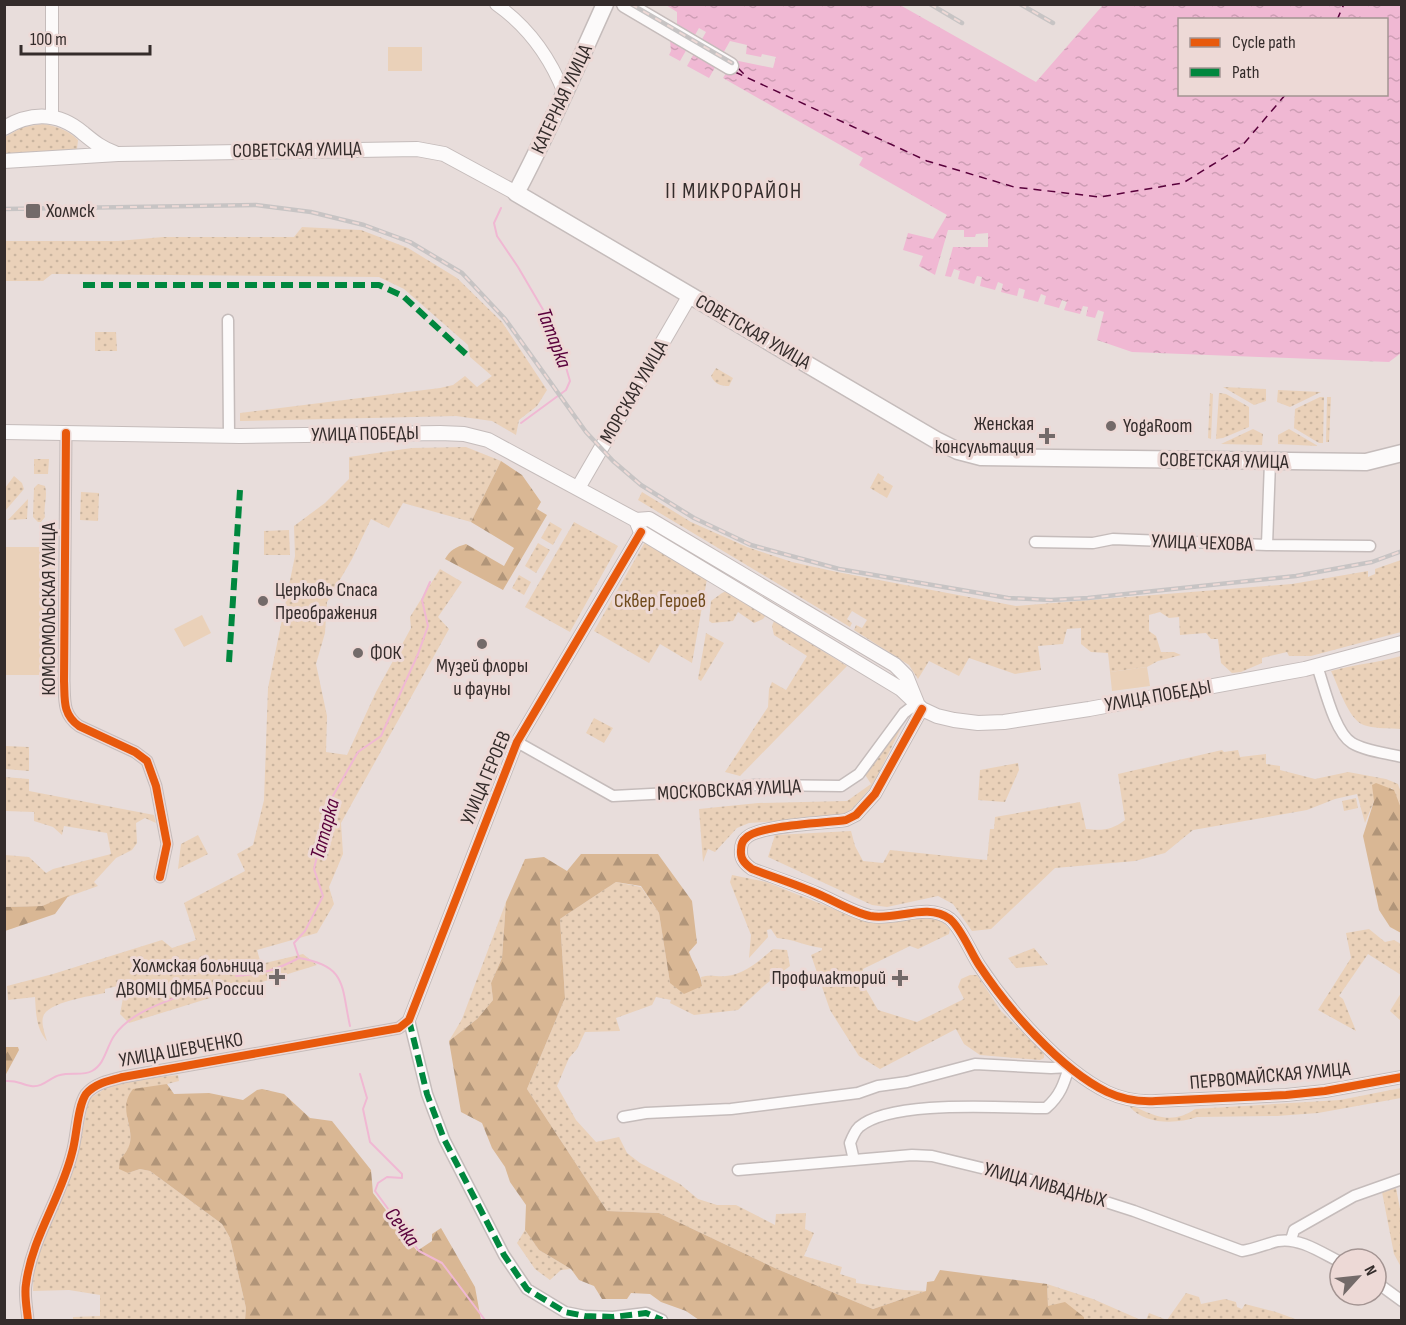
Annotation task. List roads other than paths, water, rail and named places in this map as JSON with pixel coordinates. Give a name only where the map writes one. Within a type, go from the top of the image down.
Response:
[{"type":"main road","name":"КАТЕРНАЯ УЛИЦА","points":[[516,193],[559,110],[564,93],[605,4]]},
{"type":"main road","points":[[626,4],[730,66]]},
{"type":"main road","points":[[4,128],[31,117],[52,116]]},
{"type":"main road","name":"СОВЕТСКАЯ УЛИЦА","points":[[52,116],[68,122],[102,148],[118,154]]},
{"type":"main road","points":[[74,158],[81,155],[86,148],[87,141],[84,133]]},
{"type":"main road","name":"СОВЕТСКАЯ УЛИЦА","points":[[4,161],[118,154],[417,149],[444,154],[516,193],[958,451],[981,457],[1270,462],[1366,462],[1401,453]]},
{"type":"main road","name":"МОРСКАЯ УЛИЦА","points":[[578,488],[690,295]]},
{"type":"main road","name":"УЛИЦА ПОБЕДЫ","points":[[4,432],[229,435],[464,434],[488,440],[578,488],[638,526],[649,519],[894,665],[906,676],[919,706],[954,720],[978,723],[1004,722],[1097,707],[1317,666],[1401,643]]},
{"type":"street","points":[[52,4],[52,116]]},
{"type":"street","points":[[496,4],[514,17],[531,37],[557,75],[564,93]]},
{"type":"street","points":[[228,320],[229,435]]},
{"type":"street","name":"КОМСОМОЛЬСКАЯ УЛИЦА","points":[[70,433],[64,674],[66,711],[70,720],[78,726],[135,752],[147,761],[156,786],[167,844],[160,878]]},
{"type":"street","points":[[1267,545],[1270,462]]},
{"type":"street","name":"УЛИЦА ГЕРОЕВ","points":[[410,1020],[517,742],[638,526]]},
{"type":"street","name":"УЛИЦА ЧЕХОВА","points":[[1035,542],[1093,543],[1113,539],[1267,545],[1370,546]]},
{"type":"street","points":[[1317,666],[1339,728],[1347,739],[1354,744],[1401,757]]},
{"type":"street","name":"МОСКОВСКАЯ УЛИЦА","points":[[517,742],[613,796],[755,785],[841,786],[859,774],[904,713],[919,706]]},
{"type":"street","name":"ПЕРВОМАЙСКАЯ УЛИЦА","points":[[919,706],[875,794],[856,815],[837,821],[769,828],[754,832],[746,837],[741,845],[740,854],[744,863],[752,869],[810,890],[868,915],[885,917],[928,912],[941,914],[952,921],[980,966],[1012,1010],[1069,1067],[1107,1092],[1142,1101],[1286,1095],[1325,1091],[1401,1077]]},
{"type":"street","points":[[410,1020],[427,1094],[444,1138],[504,1255],[527,1288],[565,1312],[585,1316],[613,1317],[646,1313],[662,1320]]},
{"type":"street","name":"УЛИЦА ШЕВЧЕНКО","points":[[28,1320],[25,1286],[30,1260],[66,1173],[73,1152],[83,1103],[86,1095],[94,1087],[105,1081],[123,1077],[399,1028],[410,1020]]},
{"type":"street","points":[[623,1117],[646,1113],[732,1109],[858,1094],[878,1086],[907,1082],[975,1064],[1069,1067],[1060,1093],[1046,1108],[937,1108],[885,1113],[858,1128],[850,1143],[854,1160]]},
{"type":"street","name":"УЛИЦА ЛИВАДНЫХ","points":[[738,1170],[912,1155],[932,1156],[1028,1178],[1134,1210],[1242,1251],[1255,1249],[1293,1235],[1354,1196],[1401,1179]]},
{"type":"street","points":[[1293,1235],[1328,1255]]},
{"type":"street","points":[[1388,1291],[1401,1301]]},
{"type":"water","points":[[666,5],[900,5],[1036,82],[1103,5],[1401,5],[1401,353],[1389,362],[1132,352],[1097,340],[1104,312],[1098,310],[1095,318],[1086,316],[1088,307],[1083,306],[1080,314],[1064,310],[1067,302],[1062,300],[1059,308],[1044,304],[1046,296],[1041,294],[1038,302],[1023,298],[1025,290],[1019,288],[1017,296],[1001,292],[1003,284],[998,282],[995,290],[980,286],[982,277],[977,276],[974,284],[958,279],[960,271],[954,269],[951,277],[945,276],[953,247],[988,247],[988,233],[976,234],[975,237],[964,237],[964,230],[948,230],[935,275],[919,266],[923,256],[903,250],[908,233],[933,239],[947,215],[859,165],[863,158],[723,78],[734,60],[773,68],[776,57],[746,54],[747,45],[730,41],[709,78],[687,66],[706,32],[699,28],[680,61],[669,55],[670,40],[677,27],[677,12]]},
{"type":"waterway","name":"Татарка","points":[[501,208],[494,223],[497,236],[555,330],[570,381],[566,390],[521,423]]},
{"type":"waterway","name":"Татарка","points":[[299,958],[294,943],[305,931],[323,896],[314,869],[330,801],[358,752],[381,736],[418,654],[428,626],[422,600],[430,582]]},
{"type":"waterway","name":"Сечка","points":[[299,958],[326,966],[334,972],[343,989],[350,1026]]},
{"type":"waterway","name":"Татарка","points":[[236,976],[269,971],[299,958]]},
{"type":"waterway","name":"Татарка","points":[[4,1081],[35,1086],[60,1075],[92,1071],[103,1060],[114,1036],[121,1027],[150,1008],[193,991]]},
{"type":"waterway","name":"Сечка","points":[[360,1074],[367,1098],[363,1109],[370,1142],[402,1174],[402,1178],[387,1177],[378,1183],[375,1191],[419,1251],[442,1263],[485,1320]]},
{"type":"railway","points":[[631,4],[732,63]]},
{"type":"railway","points":[[930,4],[962,23]]},
{"type":"railway","points":[[1020,4],[1053,23]]},
{"type":"railway","points":[[4,209],[256,205],[311,212],[364,225],[410,242],[462,273],[505,319],[586,432],[613,461],[641,485],[694,518],[751,545],[839,569],[1008,598],[1051,600],[1296,576],[1372,562],[1402,551]]},
{"type":"place","name":"Холмск","points":[[33,211]]},
{"type":"place","name":"YogaRoom","points":[[1111,426]]},
{"type":"place","name":"Женская консультация","points":[[1047,436]]},
{"type":"place","name":"Церковь Спаса Преображения","points":[[263,601]]},
{"type":"place","name":"Музей флоры и фауны","points":[[482,644]]},
{"type":"place","name":"ФОК","points":[[358,653]]},
{"type":"place","name":"Холмская больница ДВОМЦ ФМБА России","points":[[277,977]]},
{"type":"place","name":"Профилакторий","points":[[900,978]]},
{"type":"district","name":"II МИКРОРАЙОН","points":[[734,191]]},
{"type":"park label","name":"Сквер Героев","points":[[660,601]]}]
